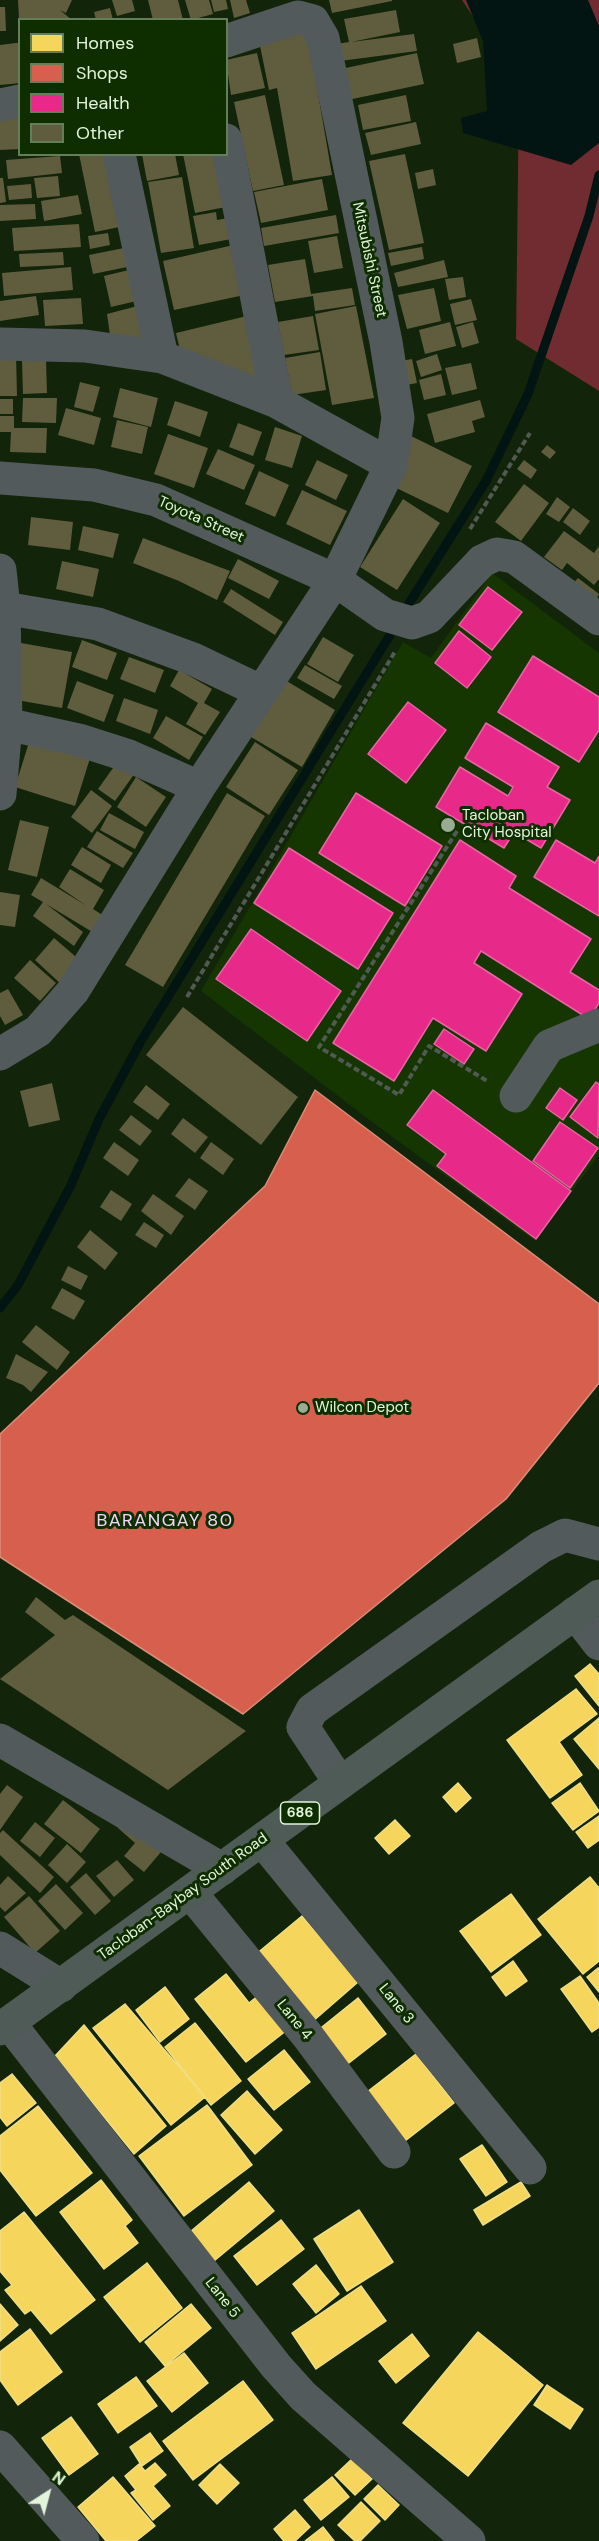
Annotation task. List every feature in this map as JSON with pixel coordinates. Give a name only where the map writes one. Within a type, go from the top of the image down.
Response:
[{"type":"main road","name":"Tacloban-Baybay South Road","points":[[4,2026],[587,1604]]},
{"type":"street","name":"Mitsubishi Street","points":[[0,1054],[38,1031],[73,991],[199,787],[334,580],[391,465],[398,418],[386,342],[323,38],[313,21],[298,17],[228,40]]},
{"type":"street","points":[[0,105],[18,101]]},
{"type":"street","points":[[228,150],[277,402]]},
{"type":"street","points":[[118,156],[162,357]]},
{"type":"street","points":[[0,344],[85,346],[162,357],[277,402],[391,465]]},
{"type":"street","name":"Toyota Street","points":[[0,478],[94,485],[156,500],[334,580],[399,619]]},
{"type":"street","points":[[399,619],[429,617],[482,561],[497,555],[514,556],[599,619]]},
{"type":"street","points":[[0,570],[4,608],[6,724],[0,794]]},
{"type":"street","points":[[4,608],[99,624],[193,659],[262,692]]},
{"type":"street","points":[[6,724],[79,740],[129,756],[199,787]]},
{"type":"street","points":[[516,1096],[549,1046],[599,1025]]},
{"type":"street","points":[[340,1784],[303,1727],[312,1710],[541,1547],[565,1535],[599,1544]]},
{"type":"street","points":[[587,1604],[599,1644]]},
{"type":"street","points":[[0,1740],[222,1869]]},
{"type":"street","name":"Lane 3","points":[[262,1840],[530,2168]]},
{"type":"street","name":"Lane 4","points":[[190,1892],[307,2035],[394,2152]]},
{"type":"street","points":[[0,1948],[61,1986]]},
{"type":"street","name":"Lane 5","points":[[4,2026],[276,2366],[303,2396],[469,2541]]},
{"type":"street","points":[[0,2447],[83,2541]]},
{"type":"path","points":[[187,997],[399,619]]},
{"type":"path","points":[[457,831],[319,1047],[399,1095],[429,1046],[480,1078],[516,1096]]},
{"type":"shaded area","points":[[462,0],[599,0],[599,391],[516,339],[519,87]]},
{"type":"shaded area","points":[[466,0],[588,0],[599,26],[599,143],[571,165],[463,133],[461,118],[487,111],[483,41]]},
{"type":"shaded area","name":"Tacloban City Hospital","points":[[492,573],[599,653],[599,1155],[535,1241],[376,1125],[201,991],[403,642],[431,658]]},
{"type":"building: Homes","points":[[590,1664],[599,1674],[599,1706],[575,1676]]},
{"type":"building: Homes","points":[[576,1689],[597,1714],[559,1742],[582,1775],[550,1798],[507,1740]]},
{"type":"building: Homes","points":[[599,1718],[599,1769],[574,1739]]},
{"type":"building: Homes","points":[[458,1783],[471,1798],[456,1812],[443,1797]]},
{"type":"building: Homes","points":[[580,1783],[599,1811],[573,1830],[552,1803]]},
{"type":"building: Homes","points":[[599,1816],[599,1840],[588,1848],[576,1832]]},
{"type":"building: Homes","points":[[395,1820],[410,1836],[389,1854],[375,1838]]},
{"type":"building: Homes","points":[[590,1877],[599,1888],[599,1961],[583,1974],[538,1919]]},
{"type":"building: Homes","points":[[511,1894],[541,1935],[491,1972],[460,1931]]},
{"type":"building: Homes","points":[[302,1916],[358,1982],[312,2022],[255,1955]]},
{"type":"building: Homes","points":[[513,1961],[527,1981],[506,1996],[492,1977]]},
{"type":"building: Homes","points":[[599,1969],[599,1992],[587,1977]]},
{"type":"building: Homes","points":[[226,1974],[249,2003],[259,1995],[287,2030],[246,2062],[195,1999]]},
{"type":"building: Homes","points":[[580,1976],[599,2003],[599,2027],[592,2032],[561,1989]]},
{"type":"building: Homes","points":[[165,1987],[189,2019],[160,2042],[136,2010]]},
{"type":"building: Homes","points":[[358,1998],[386,2034],[345,2066],[317,2031]]},
{"type":"building: Homes","points":[[125,2004],[205,2097],[171,2125],[93,2028]]},
{"type":"building: Homes","points":[[195,2023],[241,2081],[211,2105],[165,2047]]},
{"type":"building: Homes","points":[[84,2025],[166,2126],[134,2154],[55,2056]]},
{"type":"building: Homes","points":[[284,2050],[310,2082],[274,2110],[248,2079]]},
{"type":"building: Homes","points":[[416,2054],[454,2103],[405,2141],[367,2092]]},
{"type":"building: Homes","points":[[12,2074],[36,2103],[7,2126],[0,2117],[0,2083]]},
{"type":"building: Homes","points":[[247,2091],[282,2130],[255,2154],[221,2115]]},
{"type":"building: Homes","points":[[207,2105],[252,2165],[184,2216],[139,2156]]},
{"type":"building: Homes","points":[[38,2106],[92,2173],[36,2216],[0,2170],[0,2136]]},
{"type":"building: Homes","points":[[482,2145],[507,2182],[486,2196],[460,2159]]},
{"type":"building: Homes","points":[[101,2180],[132,2220],[125,2226],[138,2243],[104,2269],[60,2212]]},
{"type":"building: Homes","points":[[249,2182],[274,2211],[214,2261],[190,2232]]},
{"type":"building: Homes","points":[[521,2182],[530,2196],[483,2225],[474,2210]]},
{"type":"building: Homes","points":[[359,2210],[393,2262],[347,2291],[314,2239]]},
{"type":"building: Homes","points":[[24,2212],[95,2300],[51,2334],[31,2310],[25,2314],[5,2290],[12,2285],[0,2271],[0,2231]]},
{"type":"building: Homes","points":[[281,2220],[304,2249],[257,2285],[234,2256]]},
{"type":"building: Homes","points":[[147,2263],[182,2308],[140,2342],[104,2297]]},
{"type":"building: Homes","points":[[316,2265],[339,2294],[316,2313],[293,2284]]},
{"type":"building: Homes","points":[[361,2286],[386,2321],[316,2369],[292,2333]]},
{"type":"building: Homes","points":[[0,2304],[18,2325],[0,2341]]},
{"type":"building: Homes","points":[[191,2304],[211,2328],[165,2366],[145,2342]]},
{"type":"building: Homes","points":[[30,2329],[62,2372],[18,2405],[0,2380],[0,2352]]},
{"type":"building: Homes","points":[[478,2332],[543,2385],[468,2476],[403,2423]]},
{"type":"building: Homes","points":[[412,2334],[429,2356],[396,2383],[379,2361]]},
{"type":"building: Homes","points":[[184,2353],[208,2383],[172,2412],[147,2381]]},
{"type":"building: Homes","points":[[136,2377],[157,2406],[118,2433],[98,2404]]},
{"type":"building: Homes","points":[[243,2381],[273,2420],[193,2480],[163,2441]]},
{"type":"building: Homes","points":[[547,2385],[583,2409],[570,2429],[534,2405]]},
{"type":"building: Homes","points":[[71,2417],[98,2454],[69,2475],[42,2438]]},
{"type":"building: Homes","points":[[150,2433],[163,2451],[142,2466],[130,2447]]},
{"type":"building: Homes","points":[[352,2459],[372,2479],[355,2495],[335,2475]]},
{"type":"building: Homes","points":[[155,2463],[166,2475],[153,2486],[170,2506],[153,2520],[131,2493],[136,2490],[125,2476],[139,2464],[145,2471]]},
{"type":"building: Homes","points":[[220,2464],[239,2483],[217,2504],[199,2485]]},
{"type":"building: Homes","points":[[113,2477],[155,2526],[136,2541],[106,2541],[78,2507]]},
{"type":"building: Homes","points":[[332,2477],[349,2497],[321,2520],[304,2500]]},
{"type":"building: Homes","points":[[378,2485],[399,2505],[385,2520],[364,2499]]},
{"type":"building: Homes","points":[[361,2502],[380,2521],[360,2541],[355,2541],[338,2525]]},
{"type":"building: Homes","points":[[295,2510],[310,2527],[295,2541],[284,2541],[274,2529]]},
{"type":"building: Homes","points":[[323,2527],[334,2541],[305,2541]]},
{"type":"building: Shops","name":"Wilcon Depot","points":[[315,1090],[599,1304],[599,1383],[506,1499],[243,1714],[0,1557],[0,1434],[265,1186]]},
{"type":"building: Health","points":[[488,587],[522,612],[492,650],[459,625]]},
{"type":"building: Health","points":[[459,631],[491,657],[467,688],[435,663]]},
{"type":"building: Health","points":[[533,656],[599,697],[599,730],[579,762],[498,712]]},
{"type":"building: Health","points":[[408,702],[446,730],[406,783],[368,754]]},
{"type":"building: Health","points":[[486,723],[559,767],[547,787],[570,800],[541,848],[514,832],[504,848],[436,807],[460,767],[508,796],[513,787],[465,758]]},
{"type":"building: Health","points":[[356,793],[442,846],[405,906],[319,853]]},
{"type":"building: Health","points":[[460,840],[516,876],[509,888],[591,939],[570,972],[599,990],[599,1003],[589,1019],[481,951],[474,963],[522,994],[486,1051],[433,1018],[394,1081],[333,1043]]},
{"type":"building: Health","points":[[556,840],[595,863],[599,856],[599,916],[534,877]]},
{"type":"building: Health","points":[[289,848],[393,913],[358,969],[254,903]]},
{"type":"building: Health","points":[[251,929],[341,991],[307,1041],[216,979]]},
{"type":"building: Health","points":[[444,1029],[474,1049],[464,1064],[434,1044]]},
{"type":"building: Health","points":[[596,1082],[599,1084],[598,1138],[570,1117]]},
{"type":"building: Health","points":[[560,1088],[577,1100],[563,1120],[546,1108]]},
{"type":"building: Health","points":[[433,1090],[571,1191],[536,1239],[437,1166],[446,1154],[407,1125]]},
{"type":"building: Health","points":[[560,1122],[598,1148],[570,1188],[533,1161]]},
{"type":"building: Other","points":[[18,0],[72,0],[66,13],[60,10],[70,18],[19,18]]},
{"type":"building: Other","points":[[112,0],[132,0],[135,11],[117,16]]},
{"type":"building: Other","points":[[148,0],[178,0],[182,18],[152,18]]},
{"type":"building: Other","points":[[185,0],[209,0],[213,14],[190,18]]},
{"type":"building: Other","points":[[211,0],[226,0],[228,9],[214,12]]},
{"type":"building: Other","points":[[230,0],[246,0],[250,13],[234,18]]},
{"type":"building: Other","points":[[329,0],[392,0],[392,1],[332,13]]},
{"type":"building: Other","points":[[0,7],[5,7],[6,31],[0,31]]},
{"type":"building: Other","points":[[110,8],[112,18],[96,18],[94,12]]},
{"type":"building: Other","points":[[396,10],[400,32],[351,42],[414,34],[417,51],[340,61],[337,44],[349,42],[344,19]]},
{"type":"building: Other","points":[[288,30],[304,34],[309,41],[332,175],[293,181],[277,88],[269,90],[258,36]]},
{"type":"building: Other","points":[[477,38],[481,57],[457,63],[453,44]]},
{"type":"building: Other","points":[[18,43],[18,83],[0,85],[0,45]]},
{"type":"building: Other","points":[[257,53],[265,88],[231,95],[228,60]]},
{"type":"building: Other","points":[[417,53],[424,84],[343,101],[336,70]]},
{"type":"building: Other","points":[[265,95],[284,185],[253,191],[234,102]]},
{"type":"building: Other","points":[[406,95],[411,121],[363,130],[358,105]]},
{"type":"building: Other","points":[[18,114],[18,149],[0,150],[0,115]]},
{"type":"building: Other","points":[[416,122],[421,144],[371,155],[365,133]]},
{"type":"building: Other","points":[[405,154],[424,243],[389,250],[369,161]]},
{"type":"building: Other","points":[[60,156],[62,173],[8,179],[6,160]]},
{"type":"building: Other","points":[[79,156],[117,156],[129,225],[95,232]]},
{"type":"building: Other","points":[[142,156],[175,156],[179,175],[147,181]]},
{"type":"building: Other","points":[[183,156],[216,156],[226,207],[195,213]]},
{"type":"building: Other","points":[[433,169],[436,185],[418,189],[415,173]]},
{"type":"building: Other","points":[[58,176],[60,196],[37,198],[34,178]]},
{"type":"building: Other","points":[[182,177],[194,248],[161,253],[148,182]]},
{"type":"building: Other","points":[[0,178],[3,178],[6,202],[0,203]]},
{"type":"building: Other","points":[[322,179],[328,210],[261,223],[254,192]]},
{"type":"building: Other","points":[[31,184],[32,198],[9,200],[7,186]]},
{"type":"building: Other","points":[[78,195],[82,214],[44,221],[41,201]]},
{"type":"building: Other","points":[[35,204],[36,219],[0,221],[0,205]]},
{"type":"building: Other","points":[[216,212],[217,220],[233,217],[237,238],[199,245],[193,216]]},
{"type":"building: Other","points":[[336,215],[339,233],[264,246],[261,228]]},
{"type":"building: Other","points":[[79,224],[81,247],[14,251],[12,228]]},
{"type":"building: Other","points":[[108,233],[110,245],[90,249],[88,236]]},
{"type":"building: Other","points":[[337,236],[343,268],[314,273],[308,241]]},
{"type":"building: Other","points":[[238,244],[249,294],[174,310],[163,261]]},
{"type":"building: Other","points":[[129,247],[132,266],[93,274],[89,255]]},
{"type":"building: Other","points":[[422,247],[424,259],[391,266],[388,253]]},
{"type":"building: Other","points":[[63,252],[64,265],[20,267],[19,254]]},
{"type":"building: Other","points":[[305,259],[311,294],[352,288],[355,305],[315,311],[313,296],[275,302],[268,265]]},
{"type":"building: Other","points":[[444,260],[448,277],[398,287],[394,273]]},
{"type":"building: Other","points":[[71,267],[73,290],[4,296],[2,273]]},
{"type":"building: Other","points":[[137,268],[145,299],[111,307],[104,276]]},
{"type":"building: Other","points":[[463,277],[466,297],[449,300],[445,279]]},
{"type":"building: Other","points":[[434,288],[441,321],[407,329],[398,295]]},
{"type":"building: Other","points":[[36,296],[39,315],[0,321],[0,301]]},
{"type":"building: Other","points":[[81,298],[83,324],[45,326],[43,300]]},
{"type":"building: Other","points":[[471,299],[477,320],[455,325],[450,304]]},
{"type":"building: Other","points":[[145,304],[153,338],[128,344],[110,335],[107,314]]},
{"type":"building: Other","points":[[356,306],[374,398],[332,405],[315,314]]},
{"type":"building: Other","points":[[251,315],[264,383],[181,354],[176,333]]},
{"type":"building: Other","points":[[313,316],[319,350],[284,355],[278,322]]},
{"type":"building: Other","points":[[450,322],[456,346],[425,354],[419,330]]},
{"type":"building: Other","points":[[473,322],[479,343],[462,348],[456,327]]},
{"type":"building: Other","points":[[320,352],[326,390],[292,395],[285,358]]},
{"type":"building: Other","points":[[16,354],[17,396],[0,396],[0,355]]},
{"type":"building: Other","points":[[437,354],[442,370],[421,377],[416,361]]},
{"type":"building: Other","points":[[412,359],[417,383],[401,386],[396,362]]},
{"type":"building: Other","points":[[22,361],[46,361],[47,393],[23,394]]},
{"type":"building: Other","points":[[471,363],[477,389],[452,395],[445,368]]},
{"type":"building: Other","points":[[441,374],[446,395],[424,400],[419,380]]},
{"type":"building: Other","points":[[80,382],[100,387],[93,412],[74,407]]},
{"type":"building: Other","points":[[120,388],[158,398],[151,427],[113,417]]},
{"type":"building: Other","points":[[23,398],[57,398],[56,423],[22,422]]},
{"type":"building: Other","points":[[0,399],[13,399],[13,414],[0,414]]},
{"type":"building: Other","points":[[480,400],[485,417],[472,421],[475,432],[435,443],[427,414]]},
{"type":"building: Other","points":[[175,401],[208,412],[200,437],[167,425]]},
{"type":"building: Other","points":[[66,408],[101,418],[94,445],[58,435]]},
{"type":"building: Other","points":[[0,416],[14,416],[14,428],[47,428],[46,453],[10,452],[11,432],[0,432]]},
{"type":"building: Other","points":[[117,420],[148,427],[142,454],[111,447]]},
{"type":"building: Other","points":[[238,423],[262,432],[253,456],[229,447]]},
{"type":"building: Other","points":[[275,427],[302,436],[292,468],[265,460]]},
{"type":"building: Other","points":[[168,434],[208,448],[194,488],[154,474]]},
{"type":"building: Other","points":[[411,436],[472,466],[448,513],[388,484]]},
{"type":"building: Other","points":[[547,445],[556,452],[550,459],[541,452]]},
{"type":"building: Other","points":[[218,449],[255,465],[244,490],[206,474]]},
{"type":"building: Other","points":[[317,460],[348,475],[336,500],[305,485]]},
{"type":"building: Other","points":[[524,460],[537,470],[531,479],[517,469]]},
{"type":"building: Other","points":[[259,471],[289,485],[275,517],[245,504]]},
{"type":"building: Other","points":[[524,484],[549,503],[521,541],[495,522]]},
{"type":"building: Other","points":[[302,490],[347,511],[330,545],[286,524]]},
{"type":"building: Other","points":[[557,497],[570,507],[559,522],[546,514]]},
{"type":"building: Other","points":[[403,499],[440,523],[397,590],[360,567]]},
{"type":"building: Other","points":[[573,508],[590,521],[580,535],[563,522]]},
{"type":"building: Other","points":[[31,517],[73,522],[70,550],[28,545]]},
{"type":"building: Other","points":[[83,526],[119,534],[113,558],[78,550]]},
{"type":"building: Other","points":[[564,531],[594,553],[599,546],[599,579],[594,585],[567,563],[562,570],[544,557]]},
{"type":"building: Other","points":[[143,538],[230,571],[217,600],[179,581],[133,563]]},
{"type":"building: Other","points":[[238,559],[279,581],[269,599],[228,578]]},
{"type":"building: Other","points":[[62,561],[99,569],[93,597],[56,589]]},
{"type":"building: Other","points":[[578,578],[599,594],[593,605],[570,587]]},
{"type":"building: Other","points":[[231,589],[283,622],[275,635],[223,602]]},
{"type":"building: Other","points":[[323,637],[354,655],[338,682],[307,664]]},
{"type":"building: Other","points":[[82,640],[117,653],[107,680],[72,667]]},
{"type":"building: Other","points":[[21,643],[72,652],[62,708],[11,699]]},
{"type":"building: Other","points":[[129,657],[164,670],[155,693],[120,679]]},
{"type":"building: Other","points":[[305,665],[342,686],[334,699],[297,678]]},
{"type":"building: Other","points":[[179,670],[212,689],[204,703],[220,712],[205,735],[186,724],[198,703],[170,686]]},
{"type":"building: Other","points":[[285,680],[335,710],[302,767],[251,737]]},
{"type":"building: Other","points":[[77,681],[114,695],[104,722],[67,708]]},
{"type":"building: Other","points":[[124,698],[158,710],[150,734],[116,721]]},
{"type":"building: Other","points":[[166,716],[203,737],[189,760],[153,738]]},
{"type":"building: Other","points":[[31,736],[91,755],[75,806],[15,787]]},
{"type":"building: Other","points":[[255,742],[298,770],[269,815],[226,787]]},
{"type":"building: Other","points":[[118,761],[135,773],[115,801],[98,789]]},
{"type":"building: Other","points":[[136,777],[166,797],[146,827],[117,807]]},
{"type":"building: Other","points":[[91,790],[112,806],[92,833],[71,817]]},
{"type":"building: Other","points":[[227,793],[265,816],[163,987],[125,965]]},
{"type":"building: Other","points":[[109,813],[144,832],[135,849],[100,830]]},
{"type":"building: Other","points":[[20,820],[49,827],[37,877],[8,870]]},
{"type":"building: Other","points":[[97,831],[133,853],[123,868],[87,847]]},
{"type":"building: Other","points":[[82,847],[111,865],[101,883],[71,865]]},
{"type":"building: Other","points":[[70,869],[104,890],[93,909],[104,916],[94,933],[46,904],[83,932],[74,946],[33,916],[43,902],[31,895],[41,878],[87,906],[59,887]]},
{"type":"building: Other","points":[[0,892],[20,895],[15,927],[0,925]]},
{"type":"building: Other","points":[[54,938],[82,962],[62,985],[35,960]]},
{"type":"building: Other","points":[[30,960],[56,983],[40,1001],[14,978]]},
{"type":"building: Other","points":[[8,989],[23,1015],[5,1025],[0,1016],[0,993]]},
{"type":"building: Other","points":[[183,1007],[298,1097],[261,1145],[146,1055]]},
{"type":"building: Other","points":[[52,1083],[60,1120],[29,1127],[20,1091]]},
{"type":"building: Other","points":[[146,1085],[170,1104],[158,1120],[133,1102]]},
{"type":"building: Other","points":[[131,1115],[152,1131],[140,1146],[119,1130]]},
{"type":"building: Other","points":[[183,1118],[208,1137],[195,1153],[171,1134]]},
{"type":"building: Other","points":[[114,1142],[139,1160],[128,1176],[103,1158]]},
{"type":"building: Other","points":[[211,1142],[234,1159],[223,1175],[200,1158]]},
{"type":"building: Other","points":[[189,1178],[208,1191],[195,1210],[175,1196]]},
{"type":"building: Other","points":[[111,1190],[132,1204],[121,1221],[100,1207]]},
{"type":"building: Other","points":[[153,1194],[184,1216],[171,1235],[141,1211]]},
{"type":"building: Other","points":[[144,1222],[164,1235],[156,1248],[135,1235]]},
{"type":"building: Other","points":[[90,1230],[118,1253],[105,1270],[77,1247]]},
{"type":"building: Other","points":[[68,1266],[88,1276],[81,1290],[61,1280]]},
{"type":"building: Other","points":[[62,1288],[85,1301],[74,1320],[51,1308]]},
{"type":"building: Other","points":[[36,1325],[70,1352],[57,1370],[22,1342]]},
{"type":"building: Other","points":[[16,1354],[48,1372],[31,1392],[23,1385],[6,1378]]},
{"type":"building: Other","points":[[36,1597],[65,1620],[73,1615],[246,1731],[168,1790],[0,1679],[55,1635],[25,1612]]},
{"type":"building: Other","points":[[7,1785],[23,1797],[0,1830],[0,1794]]},
{"type":"building: Other","points":[[63,1800],[100,1829],[81,1853],[44,1824]]},
{"type":"building: Other","points":[[125,1820],[161,1852],[144,1872],[124,1856],[135,1843],[118,1828]]},
{"type":"building: Other","points":[[35,1822],[55,1838],[40,1857],[20,1841]]},
{"type":"building: Other","points":[[3,1830],[54,1877],[40,1893],[0,1855],[0,1833]]},
{"type":"building: Other","points":[[67,1844],[86,1862],[67,1883],[48,1865]]},
{"type":"building: Other","points":[[117,1860],[134,1880],[114,1897],[96,1876]]},
{"type":"building: Other","points":[[86,1873],[111,1901],[95,1915],[70,1887]]},
{"type":"building: Other","points":[[8,1876],[26,1893],[5,1912],[0,1907],[0,1885]]},
{"type":"building: Other","points":[[56,1884],[83,1913],[65,1930],[38,1901]]},
{"type":"building: Other","points":[[29,1896],[60,1931],[35,1953],[4,1917]]},
{"type":"waterway","points":[[408,605],[486,481],[528,394],[589,216],[599,175]]},
{"type":"waterway","points":[[0,1308],[18,1285],[71,1185],[99,1119],[141,1041],[390,635]]},
{"type":"place","name":"Tacloban City Hospital","points":[[448,825]]},
{"type":"place","name":"Wilcon Depot","points":[[303,1408]]},
{"type":"district","name":"BARANGAY 80","points":[[165,1521]]}]
